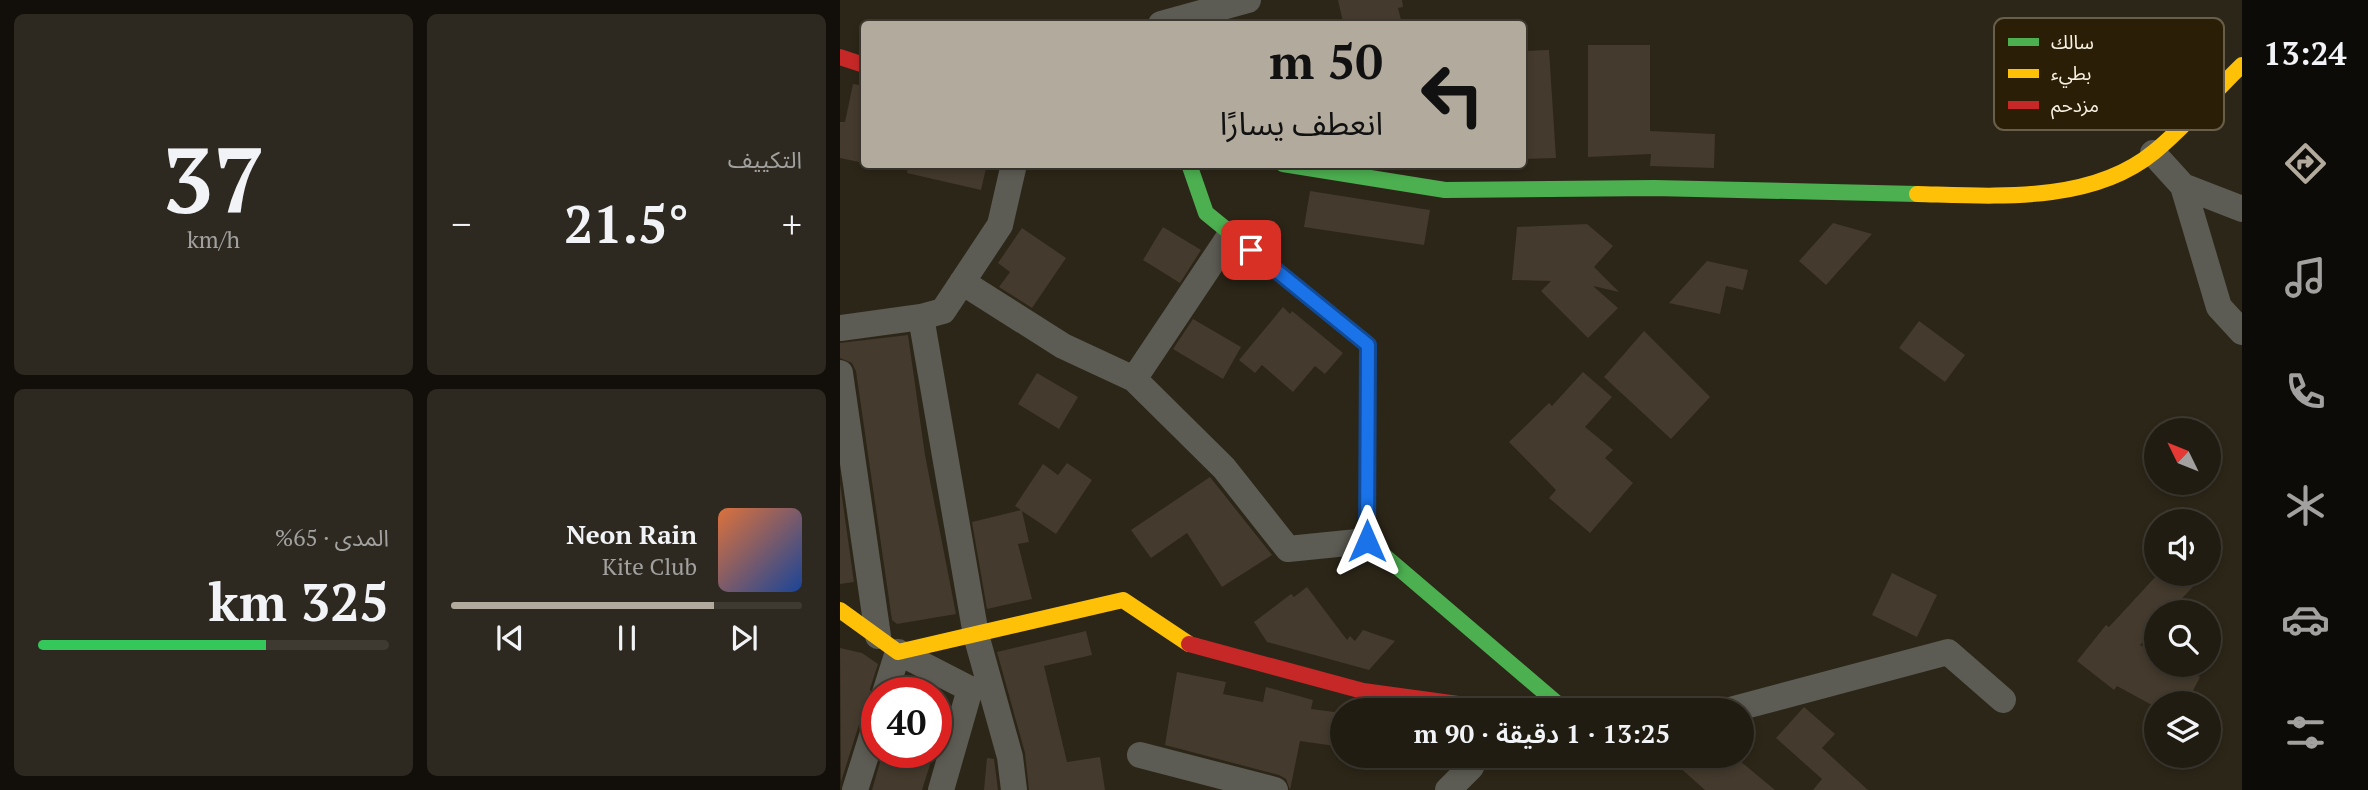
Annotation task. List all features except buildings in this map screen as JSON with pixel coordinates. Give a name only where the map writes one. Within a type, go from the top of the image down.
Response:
[{"type":"street","points":[[1172,21],[1248,0]]},
{"type":"street","points":[[840,57],[861,64]]},
{"type":"street","points":[[2224,83],[2242,65]]},
{"type":"street","points":[[1308,168],[1445,190],[1654,188],[1989,197],[2092,186],[2153,153],[2176,130]]},
{"type":"street","points":[[2153,153],[2183,186],[2219,306],[2228,320],[2242,332]]},
{"type":"street","points":[[840,328],[921,317],[943,311],[1000,225],[1013,168]]},
{"type":"street","points":[[1190,168],[1206,213],[1368,345],[1367,541]]},
{"type":"street","points":[[2183,186],[2242,209]]},
{"type":"street","points":[[1134,379],[1231,234]]},
{"type":"street","points":[[962,282],[1063,346],[1134,379],[1224,468],[1288,548],[1367,541],[1551,698]]},
{"type":"street","points":[[921,317],[976,635],[1010,757],[1014,790]]},
{"type":"street","points":[[841,387],[888,644],[886,677]]},
{"type":"street","points":[[888,644],[976,635],[1123,600],[1182,642],[1363,691],[1411,698]]},
{"type":"street","points":[[840,610],[888,644],[995,705]]},
{"type":"street","points":[[1754,704],[1948,652],[2003,700]]},
{"type":"street","points":[[941,790],[970,689]]},
{"type":"street","points":[[1140,755],[1275,790]]},
{"type":"street","points":[[855,790],[862,768]]},
{"type":"street","points":[[1448,790],[1470,768]]},
{"type":"traffic: fast","points":[[1190,168],[1206,213],[1368,345],[1367,541],[1551,698]]},
{"type":"traffic: fast","points":[[1308,168],[1445,190],[1654,188],[1917,194]]},
{"type":"traffic: slow","points":[[2224,83],[2242,65]]},
{"type":"traffic: slow","points":[[1917,194],[2010,195],[2072,189],[2129,169],[2154,152],[2178,130]]},
{"type":"traffic: slow","points":[[840,610],[898,652],[1123,600],[1189,644]]},
{"type":"traffic: jam","points":[[840,57],[861,64]]},
{"type":"traffic: jam","points":[[1189,644],[1363,691],[1414,698]]},
{"type":"route","points":[[1251,250],[1368,345],[1367,541]]}]
